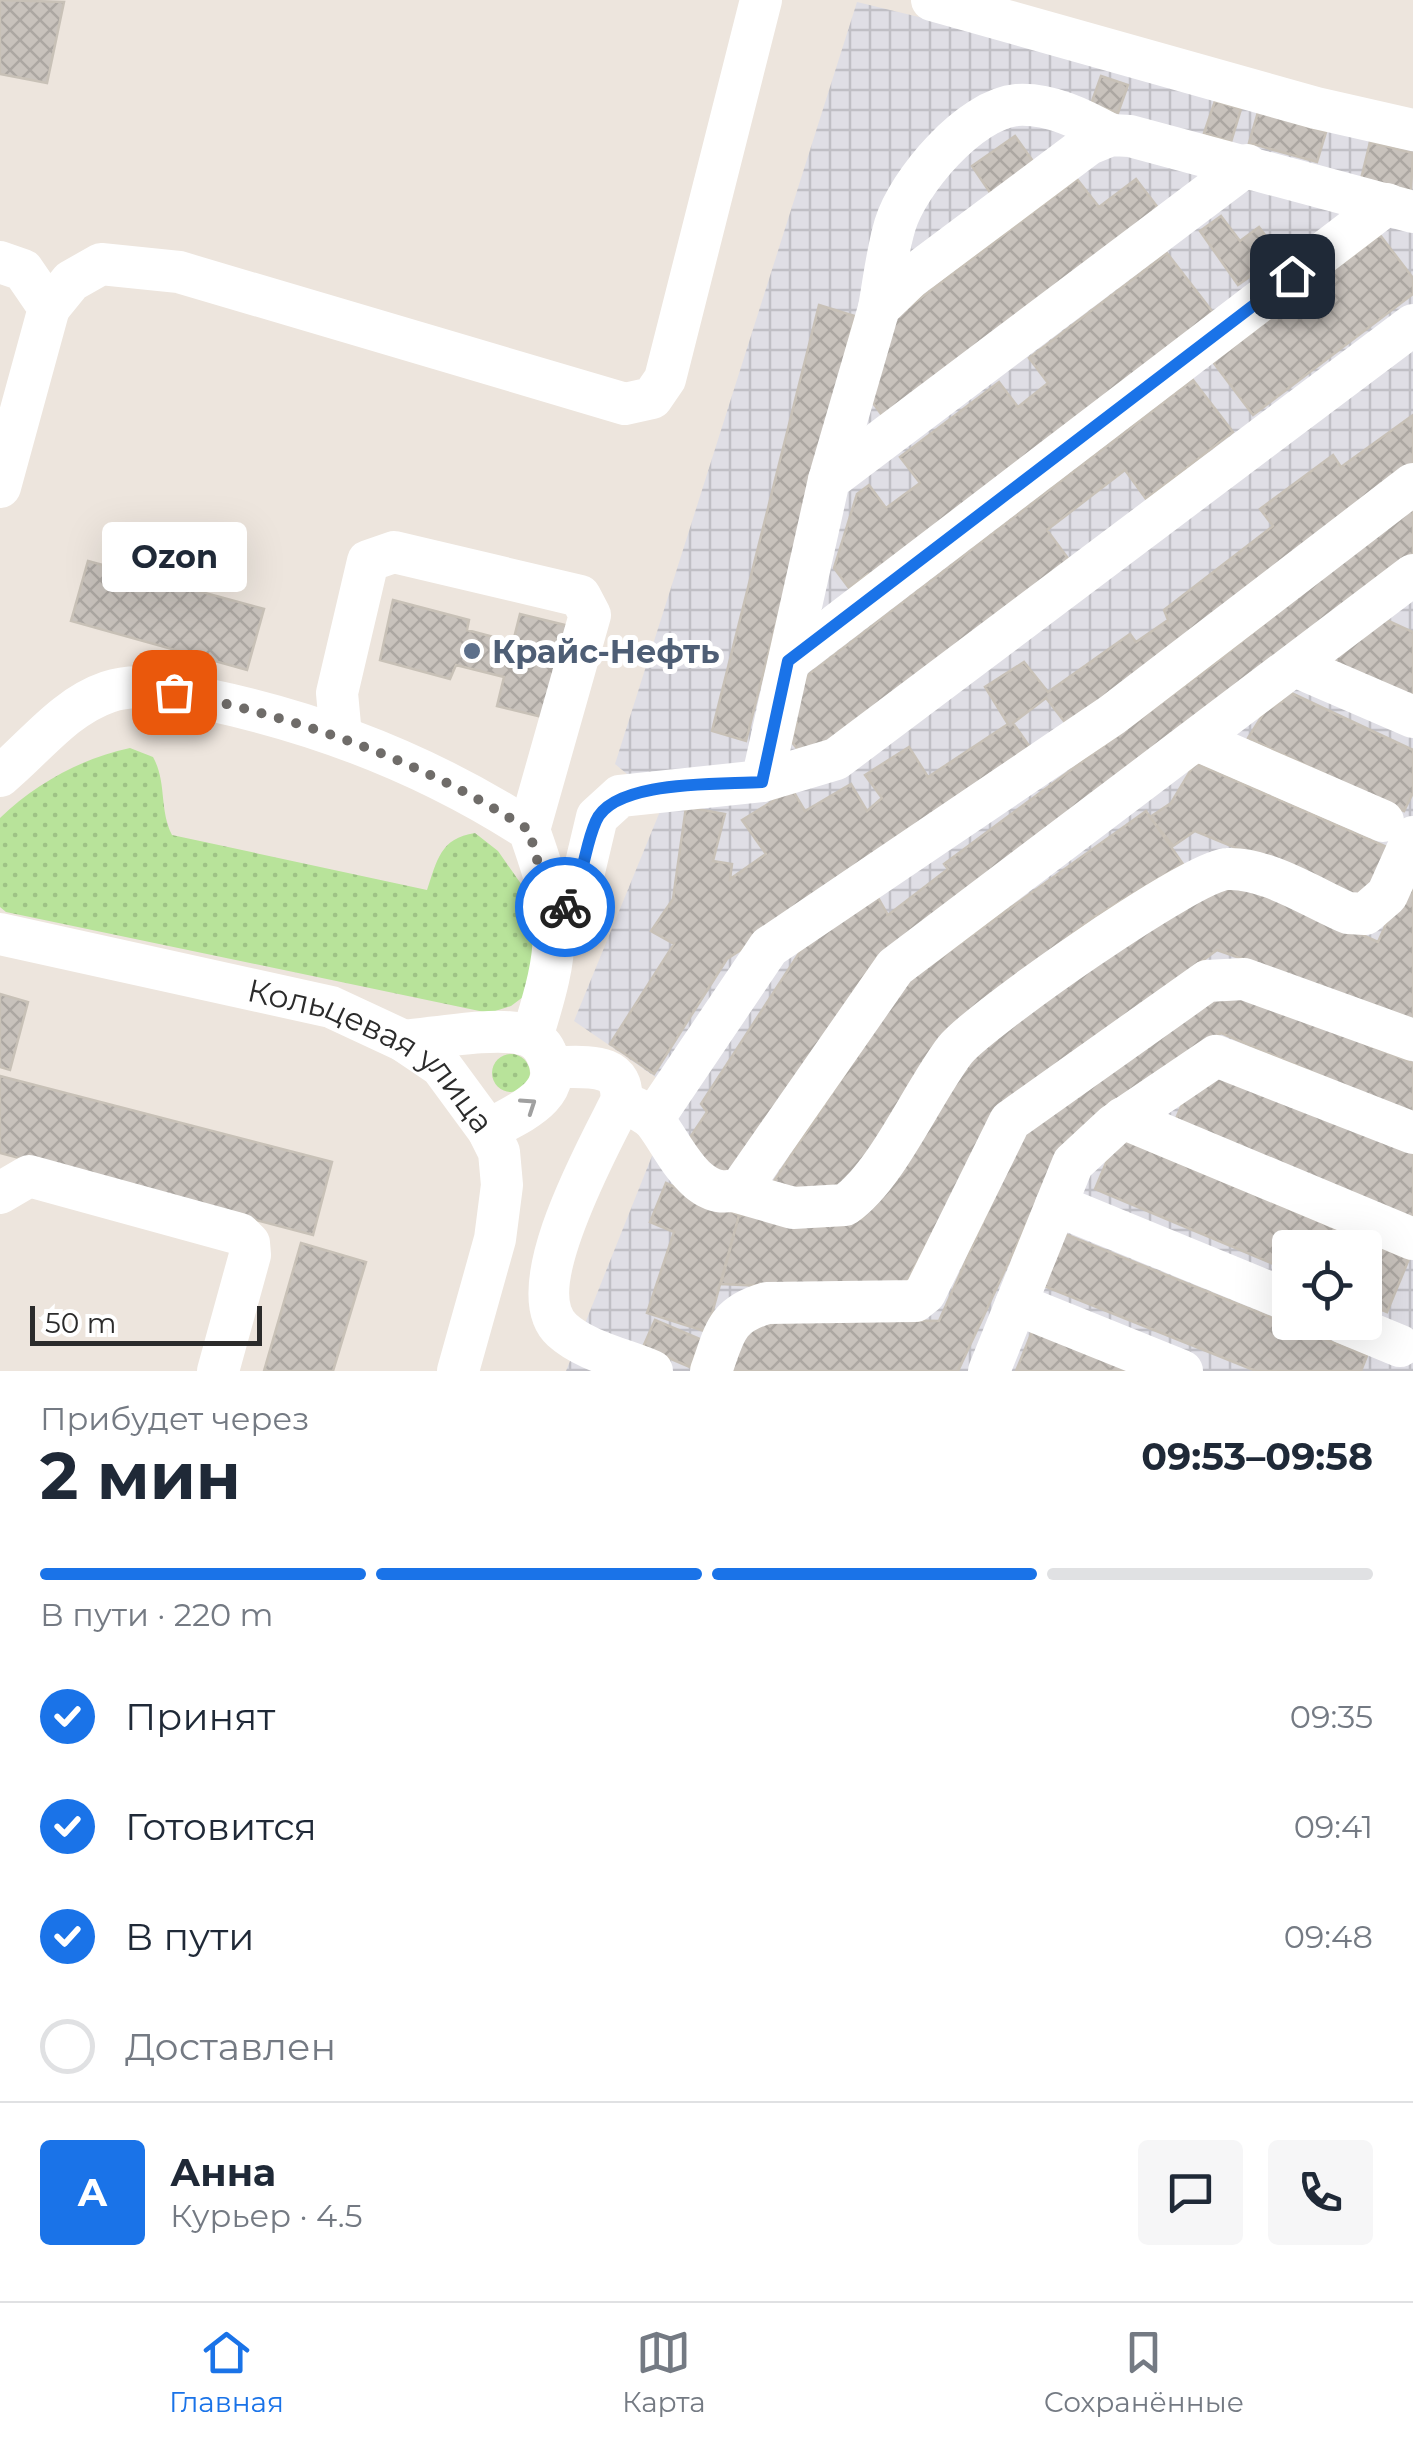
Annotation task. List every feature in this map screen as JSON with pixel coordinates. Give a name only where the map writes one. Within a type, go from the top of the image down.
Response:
[{"type":"street","points":[[0,487],[49,308],[71,281],[101,264],[180,272],[626,404],[652,398],[664,379],[760,0]]},
{"type":"street","points":[[932,0],[1316,108],[1413,130]]},
{"type":"street","points":[[762,782],[829,480],[879,308],[887,258],[904,206],[930,164],[976,123],[1015,105],[1046,108],[1110,135],[1246,165],[1400,208]]},
{"type":"street","points":[[879,308],[910,278],[1089,144],[1110,135]]},
{"type":"street","points":[[829,480],[1246,165]]},
{"type":"street","points":[[788,661],[1400,208]]},
{"type":"street","points":[[12,266],[49,308]]},
{"type":"street","points":[[554,922],[583,876],[597,817],[608,804],[636,792],[762,782],[817,768],[854,748],[1413,325]]},
{"type":"street","points":[[652,1371],[562,1330],[551,1306],[552,1268],[572,1199],[637,1110],[769,947],[1112,716],[1413,484]]},
{"type":"street","points":[[341,736],[336,693],[368,561],[377,555],[394,552],[580,596],[590,614],[529,830],[554,922],[541,1052],[547,1092],[539,1101],[488,1130]]},
{"type":"street","points":[[734,1191],[746,1183],[894,967],[1295,666],[1405,591]]},
{"type":"street","points":[[1295,666],[1413,717]]},
{"type":"street","points":[[0,776],[89,700],[140,685],[277,714],[341,736],[471,795],[529,830]]},
{"type":"street","points":[[404,1041],[519,1032],[541,1052],[614,1072],[637,1110],[693,1178],[794,1208],[845,1205],[866,1185],[965,1040],[1172,892],[1210,872],[1233,868],[1348,912],[1365,914],[1388,896],[1398,829],[1197,740]]},
{"type":"street","name":"Кольцевая улица","points":[[0,934],[331,1007],[404,1041],[441,1066],[500,1152],[502,1185],[495,1239],[458,1371]]},
{"type":"street","points":[[711,1371],[729,1322],[751,1307],[767,1303],[915,1301],[925,1293],[1010,1121],[1207,981],[1244,979],[1413,1040]]},
{"type":"street","points":[[989,1371],[1072,1164],[1123,1118],[1216,1056],[1413,1132]]},
{"type":"street","points":[[1123,1118],[1413,1239]]},
{"type":"street","points":[[0,1193],[29,1176],[240,1234],[249,1243],[250,1256],[218,1371]]},
{"type":"street","points":[[1056,1205],[1272,1294]]},
{"type":"street","points":[[1016,1304],[1182,1371]]},
{"type":"shaded area","points":[[857,2],[1413,137],[1413,1371],[566,1371],[664,1126],[670,1087],[574,1021],[663,804],[615,764]]},
{"type":"green space","points":[[130,748],[153,757],[172,835],[427,890],[447,846],[475,833],[498,851],[533,901],[535,988],[511,1006],[489,1013],[6,912],[0,907],[0,818],[60,774],[94,758]]},
{"type":"green space","points":[[511,1054],[525,1059],[530,1073],[525,1087],[511,1092],[497,1087],[492,1073],[497,1059]]},
{"type":"building","points":[[0,0],[64,2],[47,83],[0,74]]},
{"type":"building","points":[[1101,76],[1128,85],[1118,113],[1091,104]]},
{"type":"building","points":[[1215,101],[1241,109],[1231,142],[1204,133]]},
{"type":"building","points":[[1258,112],[1326,132],[1317,162],[1249,143]]},
{"type":"building","points":[[1015,136],[1035,164],[991,194],[972,166]]},
{"type":"building","points":[[1370,142],[1413,153],[1411,191],[1361,179]]},
{"type":"building","points":[[1077,179],[1099,207],[1136,179],[1159,209],[884,418],[870,399],[889,322]]},
{"type":"building","points":[[1221,216],[1240,241],[1259,227],[1280,255],[1238,285],[1200,231]]},
{"type":"building","points":[[1380,235],[1413,278],[1413,294],[1253,415],[1213,362]]},
{"type":"building","points":[[1167,253],[1215,315],[871,577],[868,574],[849,588],[834,568],[857,494],[869,485],[886,508],[920,483],[900,457],[999,382],[1018,407],[1048,383],[1029,358]]},
{"type":"building","points":[[819,305],[855,316],[746,741],[712,731]]},
{"type":"building","points":[[1193,380],[1233,432],[1146,499],[1125,470],[1047,530],[1070,561],[807,761],[791,741],[797,723],[788,710],[809,674]]},
{"type":"building","points":[[1413,415],[1413,463],[1067,725],[1046,698],[1013,723],[1032,750],[875,862],[727,959],[654,1074],[610,1044],[674,944],[651,931],[673,899],[686,807],[725,814],[713,861],[732,864],[730,879],[766,854],[742,820],[792,789],[805,811],[851,784],[867,811],[882,798],[865,775],[909,747],[928,777],[1008,724],[985,687],[1024,662],[1048,692],[1130,634],[1136,642],[1168,620],[1164,610],[1273,526],[1260,509],[1333,455],[1341,467]]},
{"type":"building","points":[[1413,503],[1413,555],[878,956],[727,1179],[683,1148],[707,1112],[701,1104],[803,947],[873,889],[888,915],[948,869],[944,864],[1218,661]]},
{"type":"building","points":[[88,561],[264,609],[247,670],[71,621]]},
{"type":"building","name":"Крайс-Нефть","points":[[393,600],[469,620],[467,630],[513,642],[520,614],[569,626],[546,718],[497,706],[504,677],[456,665],[450,679],[380,660]]},
{"type":"building","points":[[1382,618],[1413,632],[1413,699],[1326,661]]},
{"type":"building","points":[[1287,691],[1413,750],[1413,793],[1404,811],[1248,738],[1265,711],[1283,701]]},
{"type":"building","points":[[1195,763],[1394,850],[1366,902],[1195,831],[1173,846],[1150,817],[1171,803]]},
{"type":"building","points":[[1146,811],[1183,864],[1094,917],[1006,985],[837,1198],[772,1184],[905,983]]},
{"type":"building","points":[[1413,863],[1413,1019],[1217,950],[998,1111],[901,1292],[721,1284],[739,1215],[862,1219],[969,1047],[1201,887],[1261,889],[1378,942]]},
{"type":"building","points":[[1234,991],[1413,1063],[1413,1115],[1221,1033],[1059,1154],[958,1371],[729,1371],[749,1317],[939,1321],[1027,1124],[1202,1002]]},
{"type":"building","points":[[0,994],[28,1002],[10,1070],[0,1067]]},
{"type":"building","points":[[1224,1072],[1413,1149],[1413,1218],[1175,1121],[1185,1097]]},
{"type":"building","points":[[0,1076],[332,1162],[313,1235],[0,1153]]},
{"type":"building","points":[[1117,1137],[1340,1230],[1272,1230],[1272,1263],[1095,1189]]},
{"type":"building","points":[[666,1183],[739,1215],[707,1332],[647,1313],[674,1232],[650,1222]]},
{"type":"building","points":[[1065,1234],[1272,1318],[1272,1340],[1327,1340],[1367,1356],[1361,1371],[1256,1371],[1044,1286]]},
{"type":"building","points":[[301,1243],[366,1262],[333,1371],[264,1371]]},
{"type":"building","points":[[1382,1248],[1409,1259],[1387,1312],[1382,1310]]},
{"type":"building","points":[[655,1320],[702,1340],[690,1367],[643,1347]]},
{"type":"building","points":[[1034,1327],[1141,1371],[1016,1371]]},
{"type":"way so far","points":[[174,692],[277,714],[341,736],[487,803],[529,830],[545,877],[554,922],[565,907]]},
{"type":"place","name":"Крайс-Нефть","points":[[472,651]]},
{"type":"place","name":"Ozon","points":[[174,692]]},
{"type":"route","points":[[565,907],[583,876],[597,817],[608,804],[636,792],[762,782],[788,661],[1292,276]]}]
